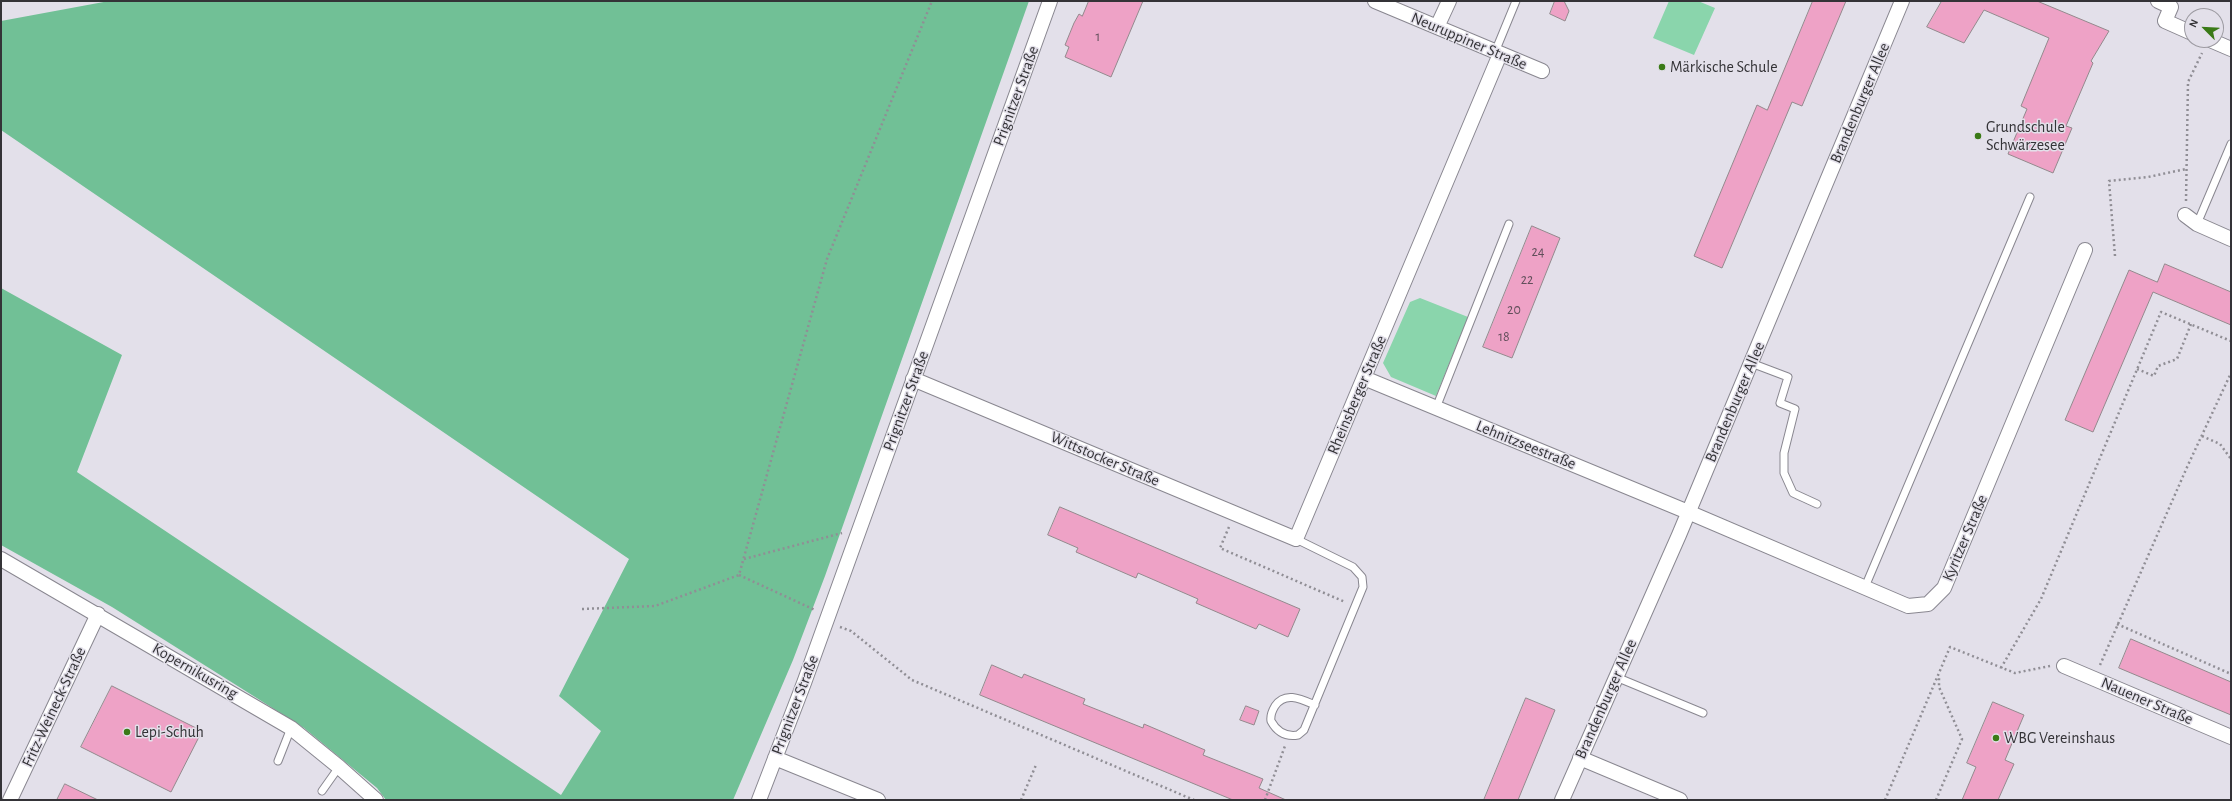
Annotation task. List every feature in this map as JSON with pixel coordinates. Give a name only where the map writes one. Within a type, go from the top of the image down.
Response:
[{"type":"street","name":"Prignitzer Straße","points":[[759,800],[861,528],[913,379],[1050,1]]},
{"type":"street","name":"Neuruppiner Straße","points":[[1375,1],[1542,71]]},
{"type":"street","points":[[1438,27],[1449,1]]},
{"type":"street","name":"Brandenburger Allee","points":[[1562,800],[1688,512],[1902,1]]},
{"type":"street","points":[[2158,1],[2170,7],[2165,21],[2184,29]]},
{"type":"street","name":"Rheinsberger Straße","points":[[1296,539],[1498,53]]},
{"type":"street","points":[[2185,215],[2197,224],[2231,239]]},
{"type":"street","name":"Kyritzer Straße","points":[[1688,512],[1908,606],[1928,604],[1944,588],[2085,250]]},
{"type":"street","name":"Lehnitzseestraße","points":[[1364,378],[1688,512]]},
{"type":"street","name":"Wittstocker Straße","points":[[913,379],[1296,539]]},
{"type":"street","name":"Kopernikusring","points":[[1,559],[98,614],[291,728],[339,766],[376,800]]},
{"type":"street","name":"Fritz-Weineck-Straße","points":[[10,800],[98,614]]},
{"type":"street","name":"Nauener Straße","points":[[2064,666],[2231,737]]},
{"type":"street","points":[[775,758],[878,800]]},
{"type":"street","points":[[1580,758],[1680,800]]},
{"type":"lane","points":[[1498,53],[1516,1]]},
{"type":"lane","points":[[2197,224],[2231,144]]},
{"type":"lane","points":[[1865,587],[2030,197]]},
{"type":"lane","points":[[1436,408],[1509,224]]},
{"type":"lane","points":[[1751,363],[1788,377],[1780,403],[1795,409],[1784,453],[1784,473],[1793,493],[1817,504]]},
{"type":"lane","points":[[1296,539],[1353,566],[1362,576],[1363,587],[1357,606],[1315,705],[1304,730],[1298,735],[1289,736],[1280,732],[1271,721],[1271,712],[1277,703],[1286,697],[1291,697],[1315,705]]},
{"type":"lane","points":[[1616,677],[1703,713]]},
{"type":"lane","points":[[278,761],[291,728]]},
{"type":"lane","points":[[322,791],[339,766]]},
{"type":"path","points":[[739,575],[827,259],[932,1]]},
{"type":"path","points":[[2185,215],[2188,82],[2206,48]]},
{"type":"path","points":[[2115,256],[2109,181],[2148,177],[2186,169]]},
{"type":"path","points":[[2001,668],[2041,599],[2161,312],[2231,341]]},
{"type":"path","points":[[2137,369],[2154,376],[2158,366],[2177,358],[2191,324]]},
{"type":"path","points":[[2094,678],[2231,373]]},
{"type":"path","points":[[2202,436],[2220,444],[2231,459]]},
{"type":"path","points":[[1235,514],[1220,548],[1357,606]]},
{"type":"path","points":[[744,559],[861,528]]},
{"type":"path","points":[[582,609],[655,606],[739,575],[827,620],[852,631],[912,680],[1194,800]]},
{"type":"path","points":[[2117,624],[2231,674]]},
{"type":"path","points":[[1885,800],[1950,646],[2015,673],[2064,666]]},
{"type":"path","points":[[1936,800],[1962,739],[1939,687],[1938,677]]},
{"type":"path","points":[[1265,800],[1289,736]]},
{"type":"path","points":[[1021,800],[1036,765]]},
{"type":"green space","points":[[109,1],[1029,1],[825,576],[793,660],[733,800],[386,800],[377,788],[304,728],[112,607],[1,545],[1,288],[122,355],[77,472],[561,795],[601,731],[559,696],[629,559],[1,130],[1,21]]},
{"type":"green space","points":[[1669,1],[1698,1],[1715,8],[1694,55],[1653,38]]},
{"type":"green space","points":[[1420,298],[1468,317],[1436,396],[1391,377],[1383,363],[1410,302]]},
{"type":"building","points":[[1089,1],[1143,1],[1111,77],[1065,57],[1069,47],[1065,45],[1074,23],[1079,14],[1082,16]]},
{"type":"building","points":[[1555,1],[1564,1],[1569,11],[1565,21],[1550,14]]},
{"type":"building","points":[[1813,1],[1846,1],[1802,106],[1792,102],[1722,268],[1694,256],[1757,105],[1767,110]]},
{"type":"building","points":[[1942,1],[2037,1],[2109,31],[2091,61],[2093,63],[2066,126],[2072,128],[2053,173],[2008,154],[2027,109],[2021,106],[2049,38],[1984,10],[1964,43],[1927,27]]},
{"type":"building","points":[[1532,226],[1560,238],[1512,358],[1483,347]]},
{"type":"building","points":[[2165,264],[2231,292],[2231,325],[2153,292],[2093,432],[2065,420],[2129,270],[2157,282]]},
{"type":"building","points":[[1060,507],[1300,609],[1288,637],[1259,624],[1256,629],[1196,603],[1198,599],[1138,573],[1136,578],[1076,552],[1078,548],[1048,535]]},
{"type":"building","points":[[2131,639],[2231,682],[2231,715],[2119,668]]},
{"type":"building","points":[[992,665],[1022,678],[1024,674],[1085,699],[1083,704],[1143,728],[1144,724],[1205,750],[1203,755],[1263,779],[1259,788],[1286,800],[1233,800],[980,695]]},
{"type":"building","points":[[112,686],[202,731],[171,792],[81,747]]},
{"type":"building","points":[[1526,698],[1555,710],[1518,800],[1484,800]]},
{"type":"building","name":"WBG Vereinshaus","points":[[1993,702],[2024,715],[2005,760],[2014,764],[1998,800],[1962,800],[1976,767],[1967,763]]},
{"type":"building","points":[[1246,706],[1259,711],[1254,725],[1240,720]]},
{"type":"building","points":[[65,784],[98,800],[57,800]]},
{"type":"place","name":"Märkische Schule","points":[[1662,67]]},
{"type":"place","name":"Grundschule Schwärzesee","points":[[1978,136]]},
{"type":"place","name":"Lepi-Schuh","points":[[127,732]]},
{"type":"place","name":"WBG Vereinshaus","points":[[1996,738]]}]
